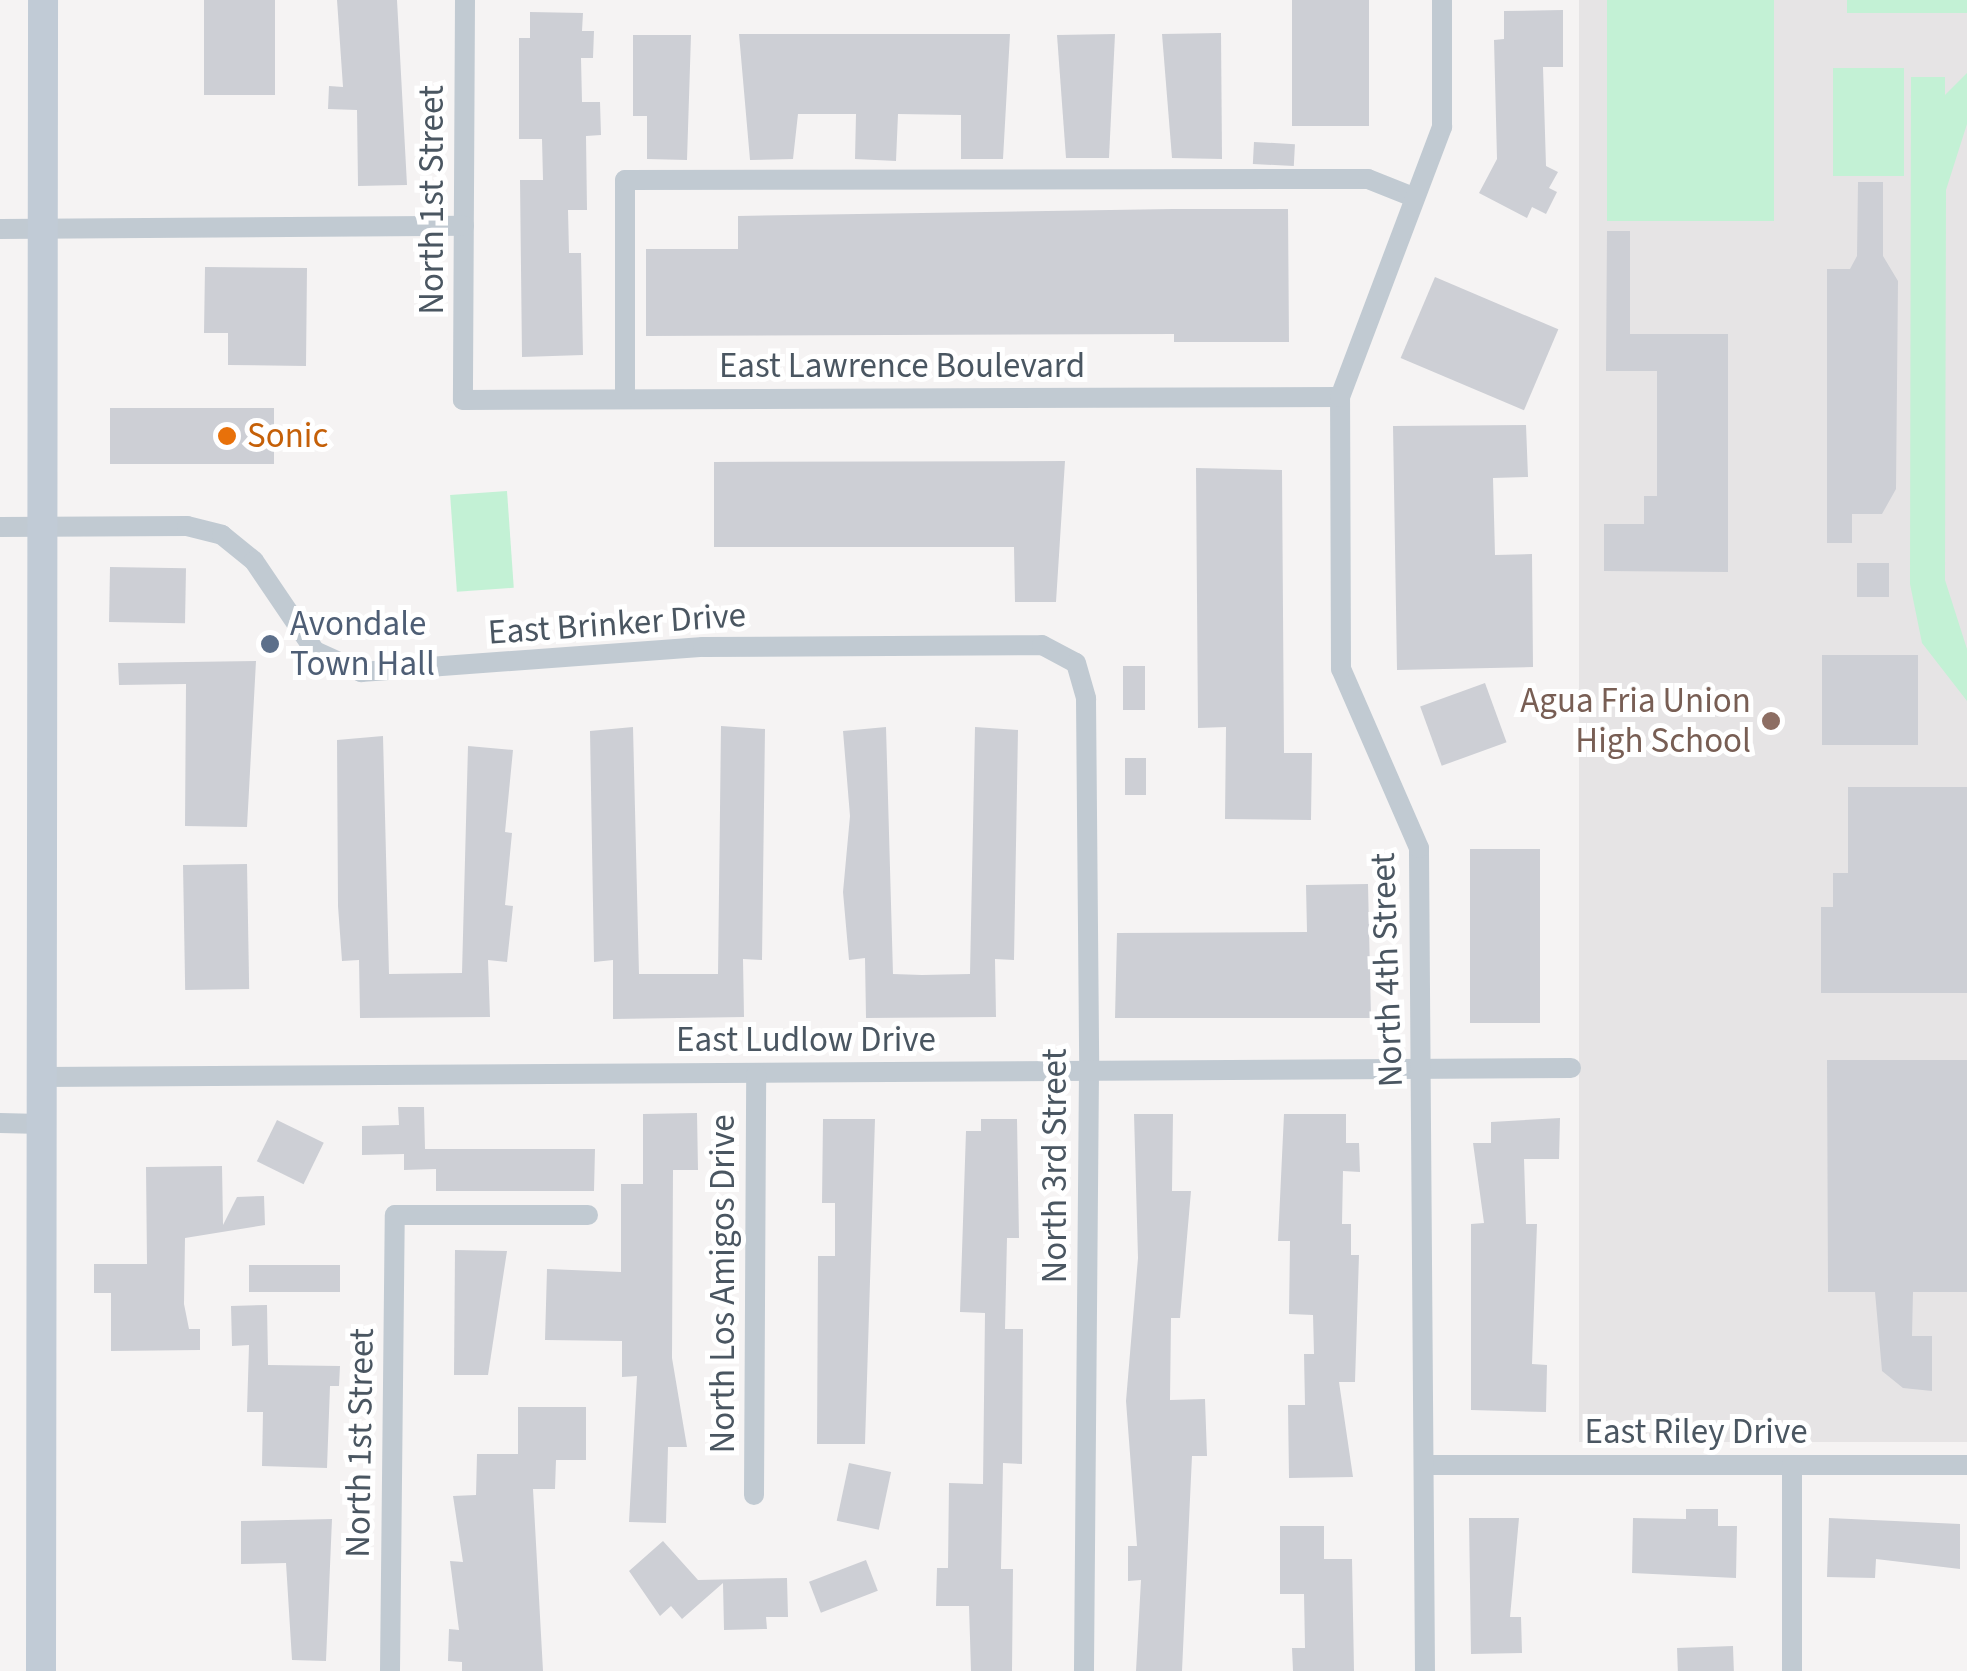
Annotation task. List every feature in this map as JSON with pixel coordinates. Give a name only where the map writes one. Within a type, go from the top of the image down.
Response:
[{"type":"street","points":[[41,1671],[43,0]]},
{"type":"street","name":"North 1st Street","points":[[464,400],[465,0]]},
{"type":"street","name":"North 4th Street","points":[[1424,1671],[1425,1069],[1419,848],[1341,668],[1340,397],[1442,127],[1442,0]]},
{"type":"street","points":[[625,400],[625,180],[1368,179],[1414,197]]},
{"type":"street","points":[[0,229],[464,226]]},
{"type":"street","name":"East Lawrence Boulevard","points":[[464,400],[1340,397]]},
{"type":"street","name":"East Brinker Drive","points":[[0,527],[222,535],[254,562],[315,652],[361,672],[703,647],[1042,644],[1076,663]]},
{"type":"street","name":"North 3rd Street","points":[[1076,663],[1086,698],[1084,1671]]},
{"type":"street","name":"East Ludlow Drive","points":[[40,1076],[1571,1068]]},
{"type":"street","name":"North Los Amigos Drive","points":[[754,1495],[756,1074]]},
{"type":"street","points":[[0,1123],[41,1124]]},
{"type":"street","name":"North 1st Street","points":[[390,1671],[395,1216],[588,1216]]},
{"type":"street","name":"East Riley Drive","points":[[1424,1465],[1967,1465]]},
{"type":"street","points":[[1792,1465],[1792,1671]]},
{"type":"shaded area","name":"Agua Fria Union High School","points":[[1579,0],[1967,0],[1967,1442],[1579,1442]]},
{"type":"green space","points":[[1607,0],[1774,0],[1774,221],[1607,221]]},
{"type":"green space","points":[[1847,0],[1967,0],[1967,13],[1847,13]]},
{"type":"green space","points":[[1833,68],[1904,68],[1904,176],[1833,176]]},
{"type":"green space","points":[[1967,73],[1967,124],[1946,190],[1945,580],[1967,649],[1967,701],[1922,643],[1910,584],[1911,77],[1945,77],[1945,95]]},
{"type":"green space","points":[[507,491],[514,588],[457,592],[450,495]]},
{"type":"building","points":[[204,0],[275,0],[275,95],[204,95]]},
{"type":"building","points":[[337,0],[397,0],[407,185],[358,186],[357,110],[328,109],[329,86],[343,87]]},
{"type":"building","points":[[1292,0],[1369,0],[1369,126],[1292,126]]},
{"type":"building","points":[[1563,10],[1563,67],[1543,67],[1546,166],[1558,172],[1549,188],[1557,192],[1546,214],[1532,207],[1527,218],[1479,193],[1497,159],[1494,40],[1504,39],[1504,11]]},
{"type":"building","points":[[530,12],[583,13],[582,31],[594,31],[593,58],[581,58],[582,102],[600,102],[601,135],[586,136],[587,210],[568,210],[569,253],[581,253],[583,355],[522,357],[520,180],[543,180],[542,139],[519,139],[519,38],[530,38]]},
{"type":"building","points":[[1221,33],[1222,159],[1172,158],[1162,34]]},
{"type":"building","points":[[739,34],[1010,34],[1003,159],[961,159],[961,115],[898,114],[896,161],[855,159],[856,114],[798,114],[793,159],[750,160]]},
{"type":"building","points":[[1115,34],[1109,158],[1066,158],[1057,35]]},
{"type":"building","points":[[633,35],[691,35],[687,160],[647,159],[647,116],[633,116]]},
{"type":"building","points":[[1254,142],[1295,144],[1294,166],[1253,164]]},
{"type":"building","points":[[1858,182],[1883,182],[1883,256],[1898,281],[1896,489],[1882,514],[1852,514],[1852,543],[1827,543],[1827,269],[1850,269],[1857,256]]},
{"type":"building","points":[[1288,209],[1289,342],[1174,342],[1174,334],[646,336],[646,249],[738,249],[738,216]]},
{"type":"building","points":[[1607,231],[1630,231],[1630,334],[1728,334],[1728,572],[1604,571],[1604,524],[1644,524],[1644,496],[1657,496],[1657,371],[1606,371]]},
{"type":"building","points":[[205,267],[307,268],[306,366],[228,365],[228,333],[204,333]]},
{"type":"building","points":[[1435,277],[1558,329],[1524,410],[1401,358]]},
{"type":"building","name":"Sonic","points":[[110,408],[274,408],[274,464],[110,464]]},
{"type":"building","points":[[1526,425],[1528,477],[1493,478],[1495,555],[1532,554],[1533,667],[1397,670],[1393,426]]},
{"type":"building","points":[[1065,461],[1056,602],[1015,602],[1014,547],[714,547],[714,462]]},
{"type":"building","points":[[1196,468],[1282,470],[1284,753],[1312,753],[1311,820],[1225,819],[1226,727],[1198,728]]},
{"type":"building","points":[[1857,563],[1889,563],[1889,597],[1857,597]]},
{"type":"building","points":[[110,567],[186,568],[185,623],[109,622]]},
{"type":"building","points":[[1822,655],[1918,655],[1918,745],[1822,745]]},
{"type":"building","points":[[256,661],[247,827],[185,826],[186,684],[119,685],[118,663]]},
{"type":"building","points":[[1123,666],[1145,666],[1145,710],[1123,710]]},
{"type":"building","points":[[1485,683],[1507,742],[1442,766],[1420,707]]},
{"type":"building","points":[[721,726],[765,729],[762,960],[743,959],[744,1017],[613,1019],[613,960],[594,962],[590,731],[633,727],[639,974],[718,974]]},
{"type":"building","points":[[886,727],[893,974],[922,975],[970,974],[975,727],[1018,730],[1014,960],[995,959],[996,1017],[866,1018],[865,958],[849,960],[843,892],[850,816],[843,731]]},
{"type":"building","points":[[383,736],[389,974],[462,973],[468,746],[513,750],[505,832],[512,833],[505,905],[513,906],[507,962],[488,960],[490,1017],[360,1018],[359,960],[342,961],[337,740]]},
{"type":"building","points":[[1125,758],[1146,758],[1146,795],[1125,795]]},
{"type":"building","points":[[1848,787],[1967,787],[1967,993],[1821,993],[1821,907],[1833,907],[1833,873],[1848,873]]},
{"type":"building","points":[[1470,849],[1540,849],[1540,1023],[1470,1023]]},
{"type":"building","points":[[247,864],[249,989],[185,990],[183,865]]},
{"type":"building","points":[[1368,884],[1371,1018],[1115,1018],[1117,933],[1307,932],[1306,885]]},
{"type":"building","points":[[1827,1060],[1967,1060],[1967,1292],[1913,1292],[1912,1336],[1932,1336],[1932,1391],[1903,1388],[1882,1371],[1875,1292],[1828,1292]]},
{"type":"building","points":[[398,1107],[424,1107],[425,1149],[595,1149],[594,1191],[436,1191],[436,1169],[404,1170],[404,1154],[362,1155],[362,1126],[399,1125]]},
{"type":"building","points":[[697,1113],[698,1170],[673,1170],[672,1358],[687,1447],[668,1447],[666,1523],[629,1522],[637,1376],[622,1377],[622,1341],[545,1340],[547,1269],[621,1272],[621,1184],[643,1184],[643,1114]]},
{"type":"building","points":[[1134,1114],[1173,1114],[1172,1191],[1191,1191],[1180,1318],[1171,1318],[1170,1400],[1205,1399],[1207,1456],[1192,1456],[1182,1671],[1136,1671],[1141,1580],[1128,1581],[1128,1546],[1137,1546],[1126,1401],[1138,1258]]},
{"type":"building","points":[[1284,1114],[1346,1114],[1346,1143],[1359,1143],[1360,1172],[1343,1171],[1342,1224],[1351,1224],[1351,1255],[1359,1255],[1355,1382],[1339,1382],[1353,1477],[1289,1478],[1288,1405],[1305,1405],[1304,1354],[1314,1354],[1313,1315],[1289,1314],[1290,1241],[1278,1241]]},
{"type":"building","points":[[1560,1118],[1559,1159],[1524,1159],[1526,1224],[1537,1224],[1532,1364],[1547,1365],[1546,1412],[1471,1410],[1471,1224],[1484,1223],[1473,1143],[1491,1143],[1491,1122]]},
{"type":"building","points":[[823,1119],[875,1119],[865,1444],[817,1444],[818,1256],[835,1256],[835,1203],[822,1203]]},
{"type":"building","points":[[981,1119],[1017,1119],[1019,1238],[1007,1238],[1005,1329],[1023,1329],[1022,1464],[1003,1463],[1001,1569],[1013,1569],[1012,1671],[971,1671],[969,1606],[936,1606],[937,1568],[948,1568],[949,1483],[983,1484],[985,1313],[960,1312],[966,1131],[981,1131]]},
{"type":"building","points":[[277,1120],[324,1143],[304,1184],[257,1161]]},
{"type":"building","points":[[222,1166],[223,1225],[237,1197],[264,1196],[265,1225],[185,1238],[184,1304],[189,1329],[200,1329],[200,1350],[111,1351],[111,1293],[94,1293],[94,1264],[147,1264],[146,1167]]},
{"type":"building","points":[[455,1250],[507,1251],[488,1375],[454,1375]]},
{"type":"building","points":[[249,1265],[340,1265],[340,1292],[249,1292]]},
{"type":"building","points":[[267,1305],[268,1365],[340,1366],[339,1386],[330,1386],[327,1468],[262,1466],[263,1412],[247,1412],[249,1345],[232,1346],[231,1306]]},
{"type":"building","points":[[518,1407],[586,1407],[586,1460],[556,1460],[555,1489],[533,1489],[543,1671],[462,1671],[462,1662],[448,1661],[449,1629],[459,1630],[450,1561],[463,1562],[453,1496],[476,1495],[477,1454],[518,1454]]},
{"type":"building","points":[[849,1463],[891,1472],[879,1530],[837,1521]]},
{"type":"building","points":[[1686,1509],[1718,1509],[1718,1526],[1737,1526],[1736,1578],[1632,1573],[1633,1518],[1686,1519]]},
{"type":"building","points":[[1469,1518],[1519,1518],[1510,1617],[1521,1617],[1522,1653],[1471,1654]]},
{"type":"building","points":[[1829,1518],[1960,1524],[1960,1569],[1876,1559],[1875,1578],[1827,1577]]},
{"type":"building","points":[[332,1519],[326,1661],[292,1660],[286,1563],[241,1564],[241,1521]]},
{"type":"building","points":[[1280,1526],[1324,1526],[1324,1559],[1352,1559],[1354,1671],[1293,1671],[1292,1648],[1305,1648],[1304,1594],[1280,1594]]},
{"type":"building","points":[[663,1541],[698,1580],[787,1578],[788,1617],[766,1617],[767,1629],[724,1630],[723,1583],[682,1619],[671,1606],[660,1616],[629,1571]]},
{"type":"building","points":[[866,1560],[878,1591],[821,1613],[809,1582]]},
{"type":"building","points":[[1733,1646],[1734,1671],[1678,1671],[1677,1648]]},
{"type":"place","name":"Sonic","points":[[227,436]]},
{"type":"place","name":"Avondale Town Hall","points":[[270,644]]},
{"type":"place","name":"Agua Fria Union High School","points":[[1771,721]]}]
